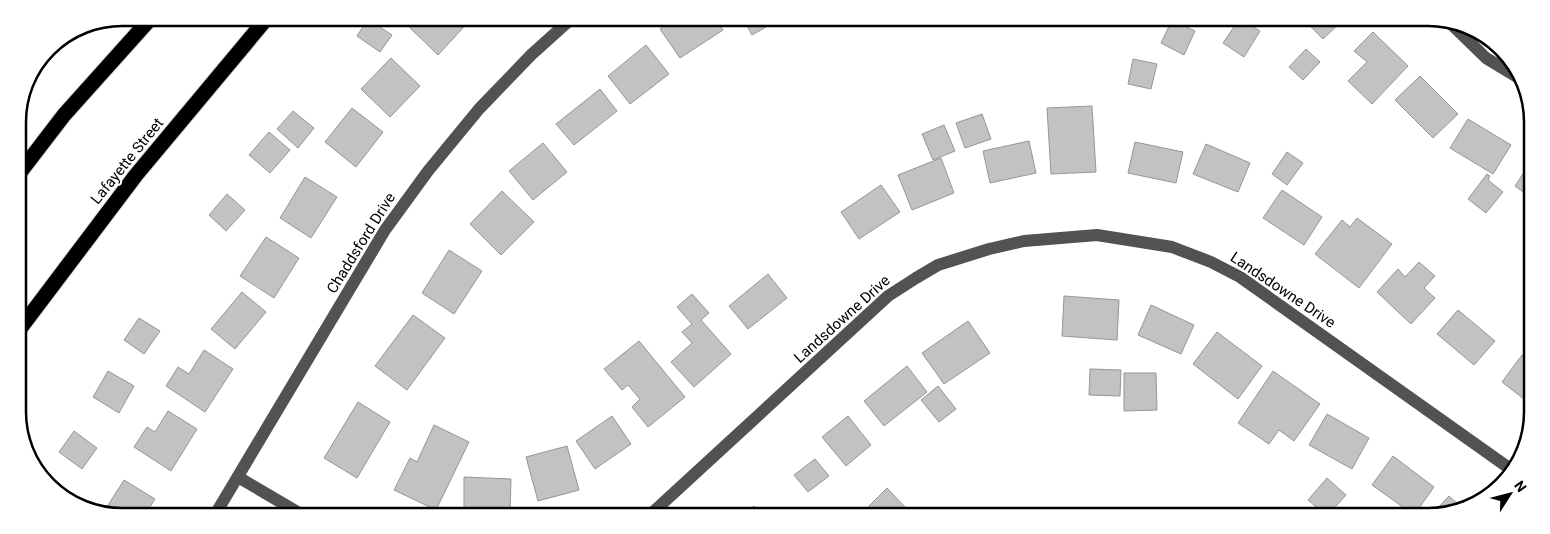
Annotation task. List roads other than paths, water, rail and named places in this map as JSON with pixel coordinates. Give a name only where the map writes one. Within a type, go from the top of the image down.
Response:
[{"type":"highway","points":[[26,165],[64,115],[145,26]]},
{"type":"highway","name":"Lafayette Street","points":[[26,321],[136,175],[260,26]]},
{"type":"street","name":"Chaddsford Drive","points":[[219,508],[385,230],[479,108],[530,55],[563,26]]},
{"type":"street","points":[[1460,33],[1486,58],[1510,73]]},
{"type":"street","name":"Landsdowne Drive","points":[[658,508],[888,296],[916,278],[938,265],[989,249],[1024,241],[1097,235],[1172,247],[1211,262],[1240,277],[1507,466]]},
{"type":"street","points":[[238,477],[291,508]]}]
